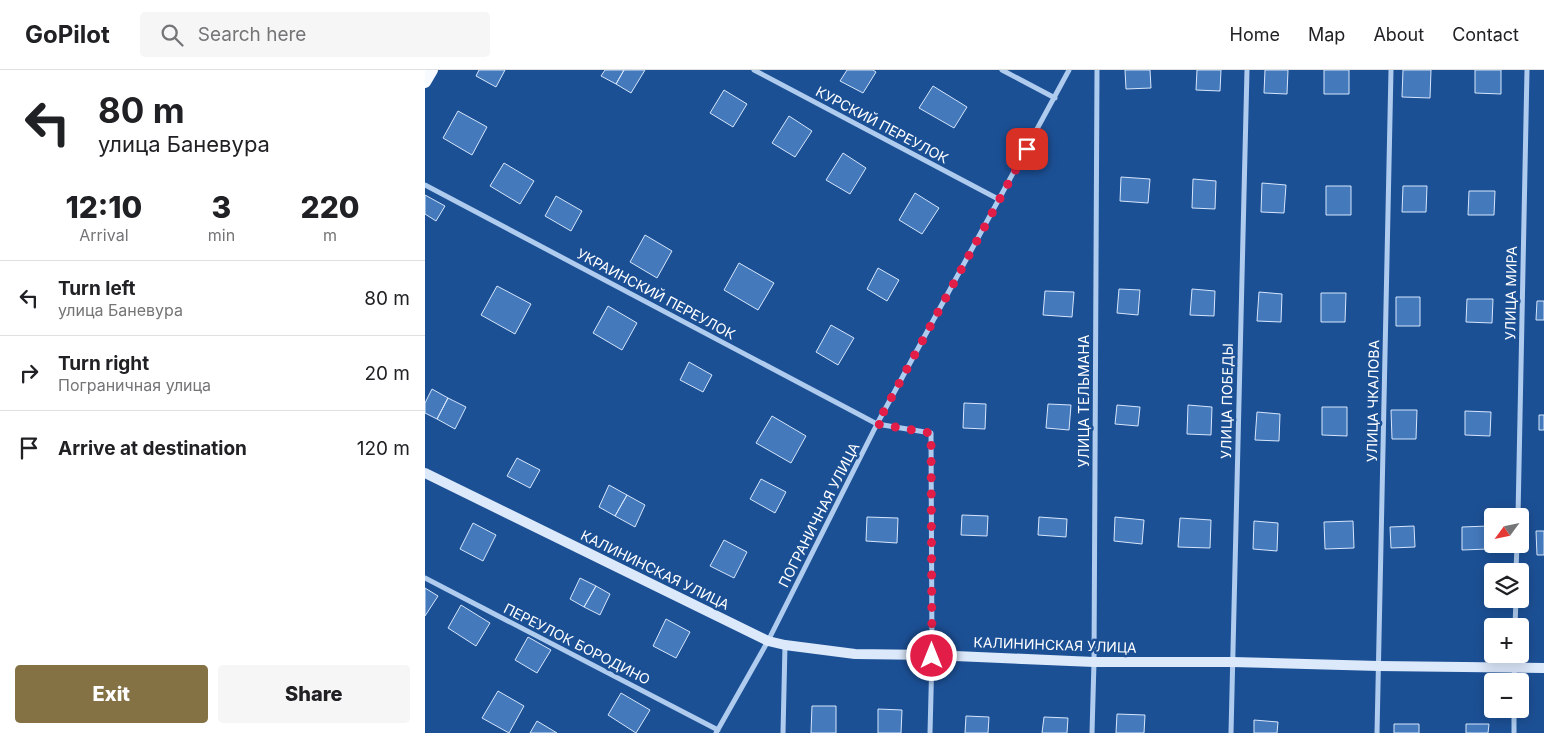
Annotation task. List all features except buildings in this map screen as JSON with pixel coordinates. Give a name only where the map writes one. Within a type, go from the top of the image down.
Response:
[{"type":"main road","points":[[425,82],[432,70]]},
{"type":"main road","name":"КАЛИНИНСКАЯ УЛИЦА","points":[[425,473],[768,641],[785,645],[855,654],[1094,662],[1232,662],[1544,668]]},
{"type":"street","name":"КУРСКИЙ ПЕРЕУЛОК","points":[[754,70],[999,200]]},
{"type":"street","points":[[1002,70],[1055,98]]},
{"type":"street","name":"ПОГРАНИЧНАЯ УЛИЦА","points":[[717,732],[768,641],[877,424],[1069,70]]},
{"type":"street","name":"УЛИЦА ТЕЛЬМАНА","points":[[1092,733],[1097,70]]},
{"type":"street","name":"УЛИЦА ПОБЕДЫ","points":[[1231,733],[1247,70]]},
{"type":"street","name":"УЛИЦА ЧКАЛОВА","points":[[1377,733],[1391,70]]},
{"type":"street","name":"УЛИЦА МИРА","points":[[1517,508],[1527,70]]},
{"type":"street","name":"УКРАИНСКИЙ ПЕРЕУЛОК","points":[[425,184],[877,424],[931,433],[932,656]]},
{"type":"street","name":"ПЕРЕУЛОК БОРОДИНО","points":[[425,578],[717,732]]},
{"type":"street","points":[[783,733],[785,645]]},
{"type":"street","points":[[930,733],[932,656]]},
{"type":"street","points":[[1514,663],[1514,673]]},
{"type":"street","points":[[1514,718],[1514,733]]},
{"type":"route","points":[[932,656],[931,433],[877,424],[1027,149]]}]
